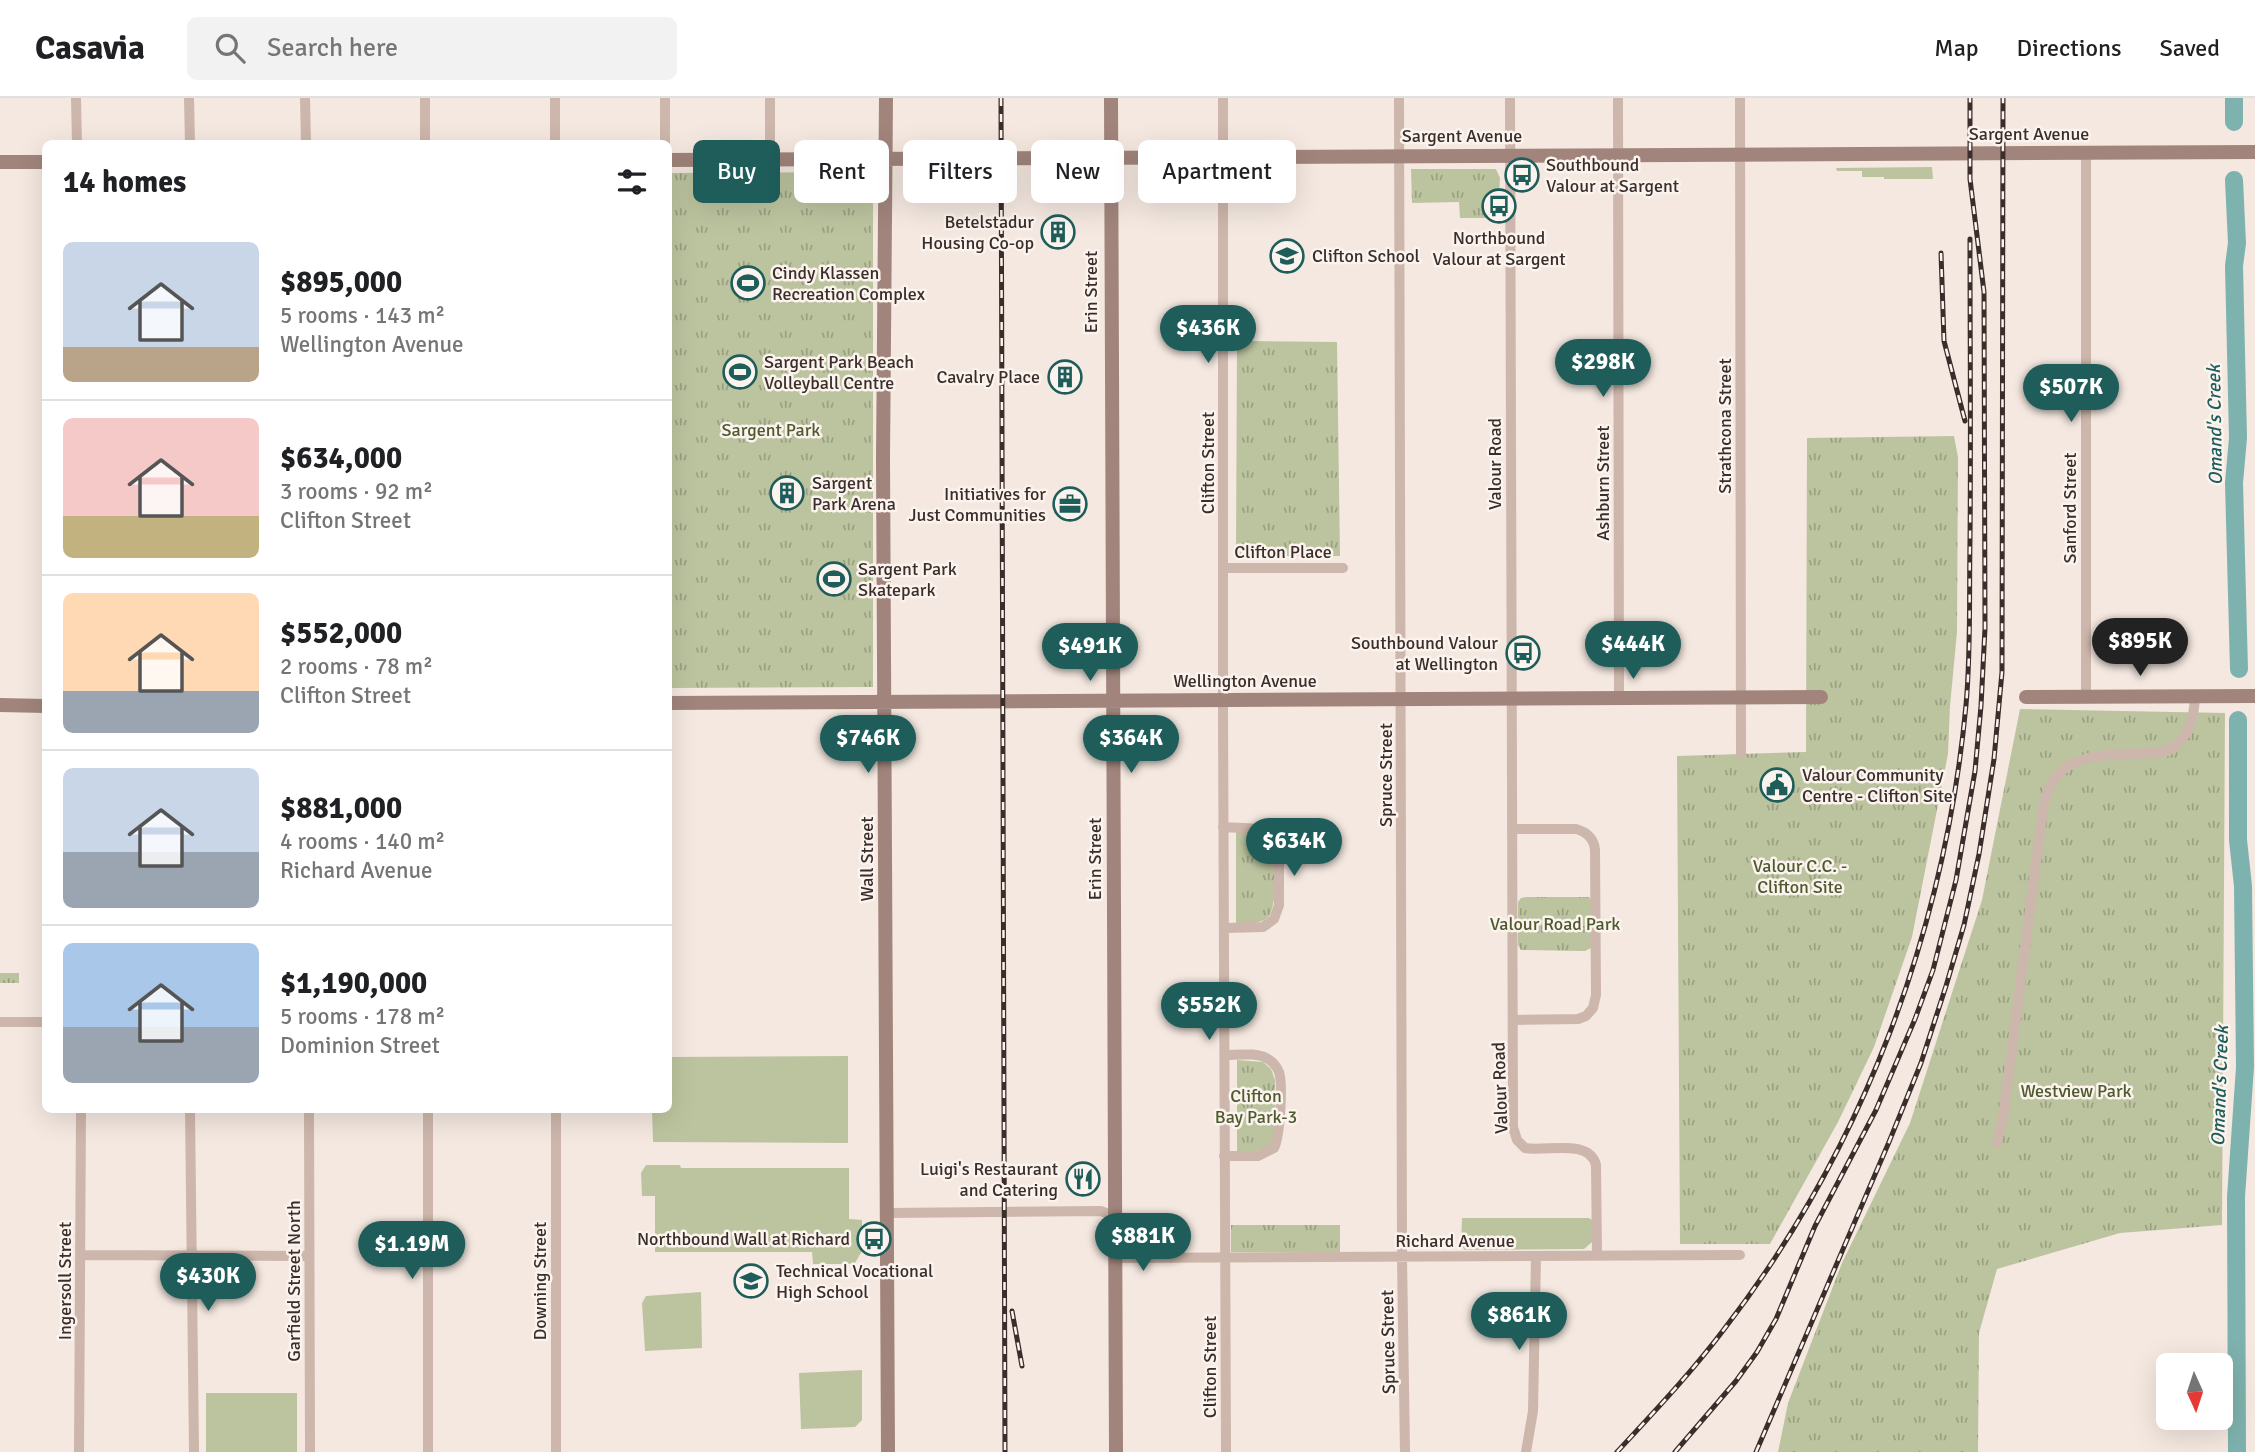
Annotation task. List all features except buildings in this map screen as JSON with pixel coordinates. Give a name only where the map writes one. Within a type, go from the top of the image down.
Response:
[{"type":"main road","name":"Wall Street","points":[[886,98],[886,140]]},
{"type":"main road","name":"Erin Street","points":[[1111,98],[1111,140]]},
{"type":"main road","name":"Sargent Avenue","points":[[1296,156],[2255,152]]},
{"type":"main road","name":"Sargent Avenue","points":[[889,159],[1031,158]]},
{"type":"main road","name":"Sargent Avenue","points":[[672,160],[693,160]]},
{"type":"main road","points":[[0,162],[42,162]]},
{"type":"main road","name":"Wall Street","points":[[885,203],[883,406],[888,1452]]},
{"type":"main road","name":"Erin Street","points":[[1111,203],[1116,1452]]},
{"type":"main road","points":[[2026,697],[2255,696]]},
{"type":"main road","name":"Wellington Avenue","points":[[672,703],[1821,697]]},
{"type":"main road","points":[[0,705],[42,706]]},
{"type":"street","points":[[76,98],[77,140]]},
{"type":"street","points":[[189,98],[190,140]]},
{"type":"street","points":[[306,98],[306,140]]},
{"type":"street","points":[[425,98],[425,140]]},
{"type":"street","points":[[555,98],[555,140]]},
{"type":"street","points":[[665,98],[665,140]]},
{"type":"street","points":[[770,98],[770,140]]},
{"type":"street","name":"Clifton Street","points":[[1223,98],[1223,140]]},
{"type":"street","name":"Spruce Street","points":[[1399,98],[1402,1257],[1405,1452]]},
{"type":"street","name":"Valour Road","points":[[1510,98],[1514,1135],[1525,1148],[1585,1150],[1594,1157],[1597,1256]]},
{"type":"street","name":"Ashburn Street","points":[[1618,98],[1619,699]]},
{"type":"street","name":"Strathcona Street","points":[[1741,98],[1741,754]]},
{"type":"street","name":"Sanford Street","points":[[2086,153],[2086,696]]},
{"type":"street","name":"Clifton Street","points":[[1223,203],[1226,1452]]},
{"type":"street","name":"Clifton Place","points":[[1224,568],[1343,568]]},
{"type":"street","points":[[1997,1143],[2003,1117],[2043,809],[2049,784],[2058,772],[2071,762],[2089,757],[2160,752],[2176,746],[2192,723],[2195,696]]},
{"type":"street","points":[[1223,827],[1263,829],[1274,838],[1279,852],[1279,905],[1274,919],[1263,927],[1225,928]]},
{"type":"street","name":"Valour Road","points":[[1513,829],[1576,829],[1592,840],[1595,850],[1596,982],[1595,1005],[1582,1018],[1513,1020]]},
{"type":"street","points":[[0,1022],[42,1022]]},
{"type":"street","points":[[1224,1156],[1258,1156],[1275,1148],[1279,1133],[1280,1079],[1275,1065],[1267,1058],[1225,1055]]},
{"type":"street","name":"Ingersoll Street","points":[[79,1452],[81,1113]]},
{"type":"street","points":[[190,1113],[194,1452]]},
{"type":"street","name":"Garfield Street North","points":[[309,1113],[310,1452]]},
{"type":"street","points":[[428,1113],[428,1452]]},
{"type":"street","name":"Downing Street","points":[[556,1113],[556,1452]]},
{"type":"street","points":[[888,1213],[1101,1211],[1115,1216],[1163,1248],[1171,1258]]},
{"type":"street","points":[[81,1255],[309,1256]]},
{"type":"street","name":"Richard Avenue","points":[[1115,1258],[1740,1255]]},
{"type":"street","points":[[1526,1452],[1533,1412],[1536,1256]]},
{"type":"green space","points":[[1932,167],[1933,179],[1862,177],[1862,171],[1837,171],[1836,168]]},
{"type":"green space","points":[[1411,169],[1496,169],[1500,178],[1498,218],[1460,218],[1459,202],[1412,203]]},
{"type":"green space","name":"Sargent Park","points":[[780,172],[794,172],[794,203],[873,203],[873,687],[672,688],[672,173],[693,173],[693,203],[780,203]]},
{"type":"green space","points":[[1237,341],[1337,342],[1340,556],[1236,556]]},
{"type":"green space","name":"Valour C.C. - Clifton Site","points":[[1954,436],[1958,457],[1957,632],[1948,754],[1912,937],[1874,1047],[1838,1122],[1770,1244],[1680,1244],[1677,756],[1806,752],[1807,438]]},
{"type":"green space","name":"Westview Park","points":[[2020,709],[2225,713],[2222,1225],[2120,1233],[1997,1269],[1979,1333],[1978,1452],[1778,1452],[1788,1403],[1842,1263],[1910,1123],[1982,900]]},
{"type":"green space","points":[[1236,832],[1261,833],[1272,843],[1276,877],[1274,902],[1265,920],[1236,923]]},
{"type":"green space","name":"Valour Road Park","points":[[1526,897],[1589,897],[1591,948],[1585,951],[1521,950],[1518,945],[1518,902]]},
{"type":"green space","points":[[0,973],[19,973],[19,983],[0,983]]},
{"type":"green space","points":[[848,1056],[848,1143],[653,1142],[652,1113],[672,1113],[672,1057]]},
{"type":"green space","name":"Clifton Bay Park-3","points":[[1237,1060],[1263,1062],[1271,1069],[1275,1080],[1275,1133],[1267,1148],[1237,1151]]},
{"type":"green space","points":[[646,1165],[680,1165],[681,1168],[849,1168],[849,1219],[862,1220],[862,1251],[855,1263],[849,1264],[813,1264],[812,1252],[655,1252],[655,1196],[642,1196],[641,1173]]},
{"type":"green space","points":[[1462,1218],[1589,1218],[1592,1220],[1592,1242],[1584,1249],[1465,1250],[1461,1246]]},
{"type":"green space","points":[[1231,1225],[1340,1225],[1340,1252],[1231,1252]]},
{"type":"green space","points":[[701,1292],[702,1348],[645,1351],[642,1303],[646,1296]]},
{"type":"green space","points":[[862,1370],[862,1420],[855,1427],[801,1429],[799,1373]]},
{"type":"green space","points":[[206,1393],[297,1393],[297,1452],[206,1452]]},
{"type":"waterway","name":"Omand's Creek","points":[[2234,98],[2234,122]]},
{"type":"waterway","name":"Omand's Creek","points":[[2234,180],[2238,438],[2234,483],[2239,669]]},
{"type":"waterway","name":"Omand's Creek","points":[[2237,1452],[2236,1197],[2245,1067],[2243,886],[2238,840],[2238,720]]},
{"type":"railway","points":[[1001,98],[1005,1452]]},
{"type":"railway","points":[[1675,1452],[1736,1381],[1776,1319],[1815,1226],[1876,1110],[1915,1019],[1933,970],[1956,880],[1975,771],[1985,628],[1984,292],[1970,179],[1970,98]]},
{"type":"railway","points":[[1756,1452],[1921,1063],[1964,925],[1979,854],[1994,759],[2002,672],[2003,98]]},
{"type":"railway","points":[[1617,1452],[1686,1376],[1725,1328],[1774,1259],[1818,1187],[1856,1112],[1889,1034],[1917,954],[1939,872],[1955,789],[1968,685],[1970,239]]},
{"type":"railway","points":[[1941,253],[1944,341],[1965,421]]},
{"type":"railway","points":[[1012,1311],[1022,1366]]},
{"type":"place","name":"Southbound Valour at Sargent","points":[[1522,175]]},
{"type":"place","name":"Northbound Valour at Sargent","points":[[1499,206]]},
{"type":"place","name":"Betelstadur Housing Co-op","points":[[1058,232]]},
{"type":"place","name":"Clifton School","points":[[1287,256]]},
{"type":"place","name":"Cindy Klassen Recreation Complex","points":[[748,283]]},
{"type":"place","name":"Sargent Park Beach Volleyball Centre","points":[[740,372]]},
{"type":"place","name":"Cavalry Place","points":[[1065,377]]},
{"type":"place","name":"Sargent Park Arena","points":[[787,493]]},
{"type":"place","name":"Initiatives for Just Communities","points":[[1070,504]]},
{"type":"place","name":"Sargent Park Skatepark","points":[[834,579]]},
{"type":"place","name":"Southbound Valour at Wellington","points":[[1523,653]]},
{"type":"place","name":"Valour Community Centre - Clifton Site","points":[[1777,785]]},
{"type":"place","name":"Luigi's Restaurant and Catering","points":[[1083,1179]]},
{"type":"place","name":"Northbound Wall at Richard","points":[[874,1239]]},
{"type":"place","name":"Technical Vocational High School","points":[[751,1281]]}]
